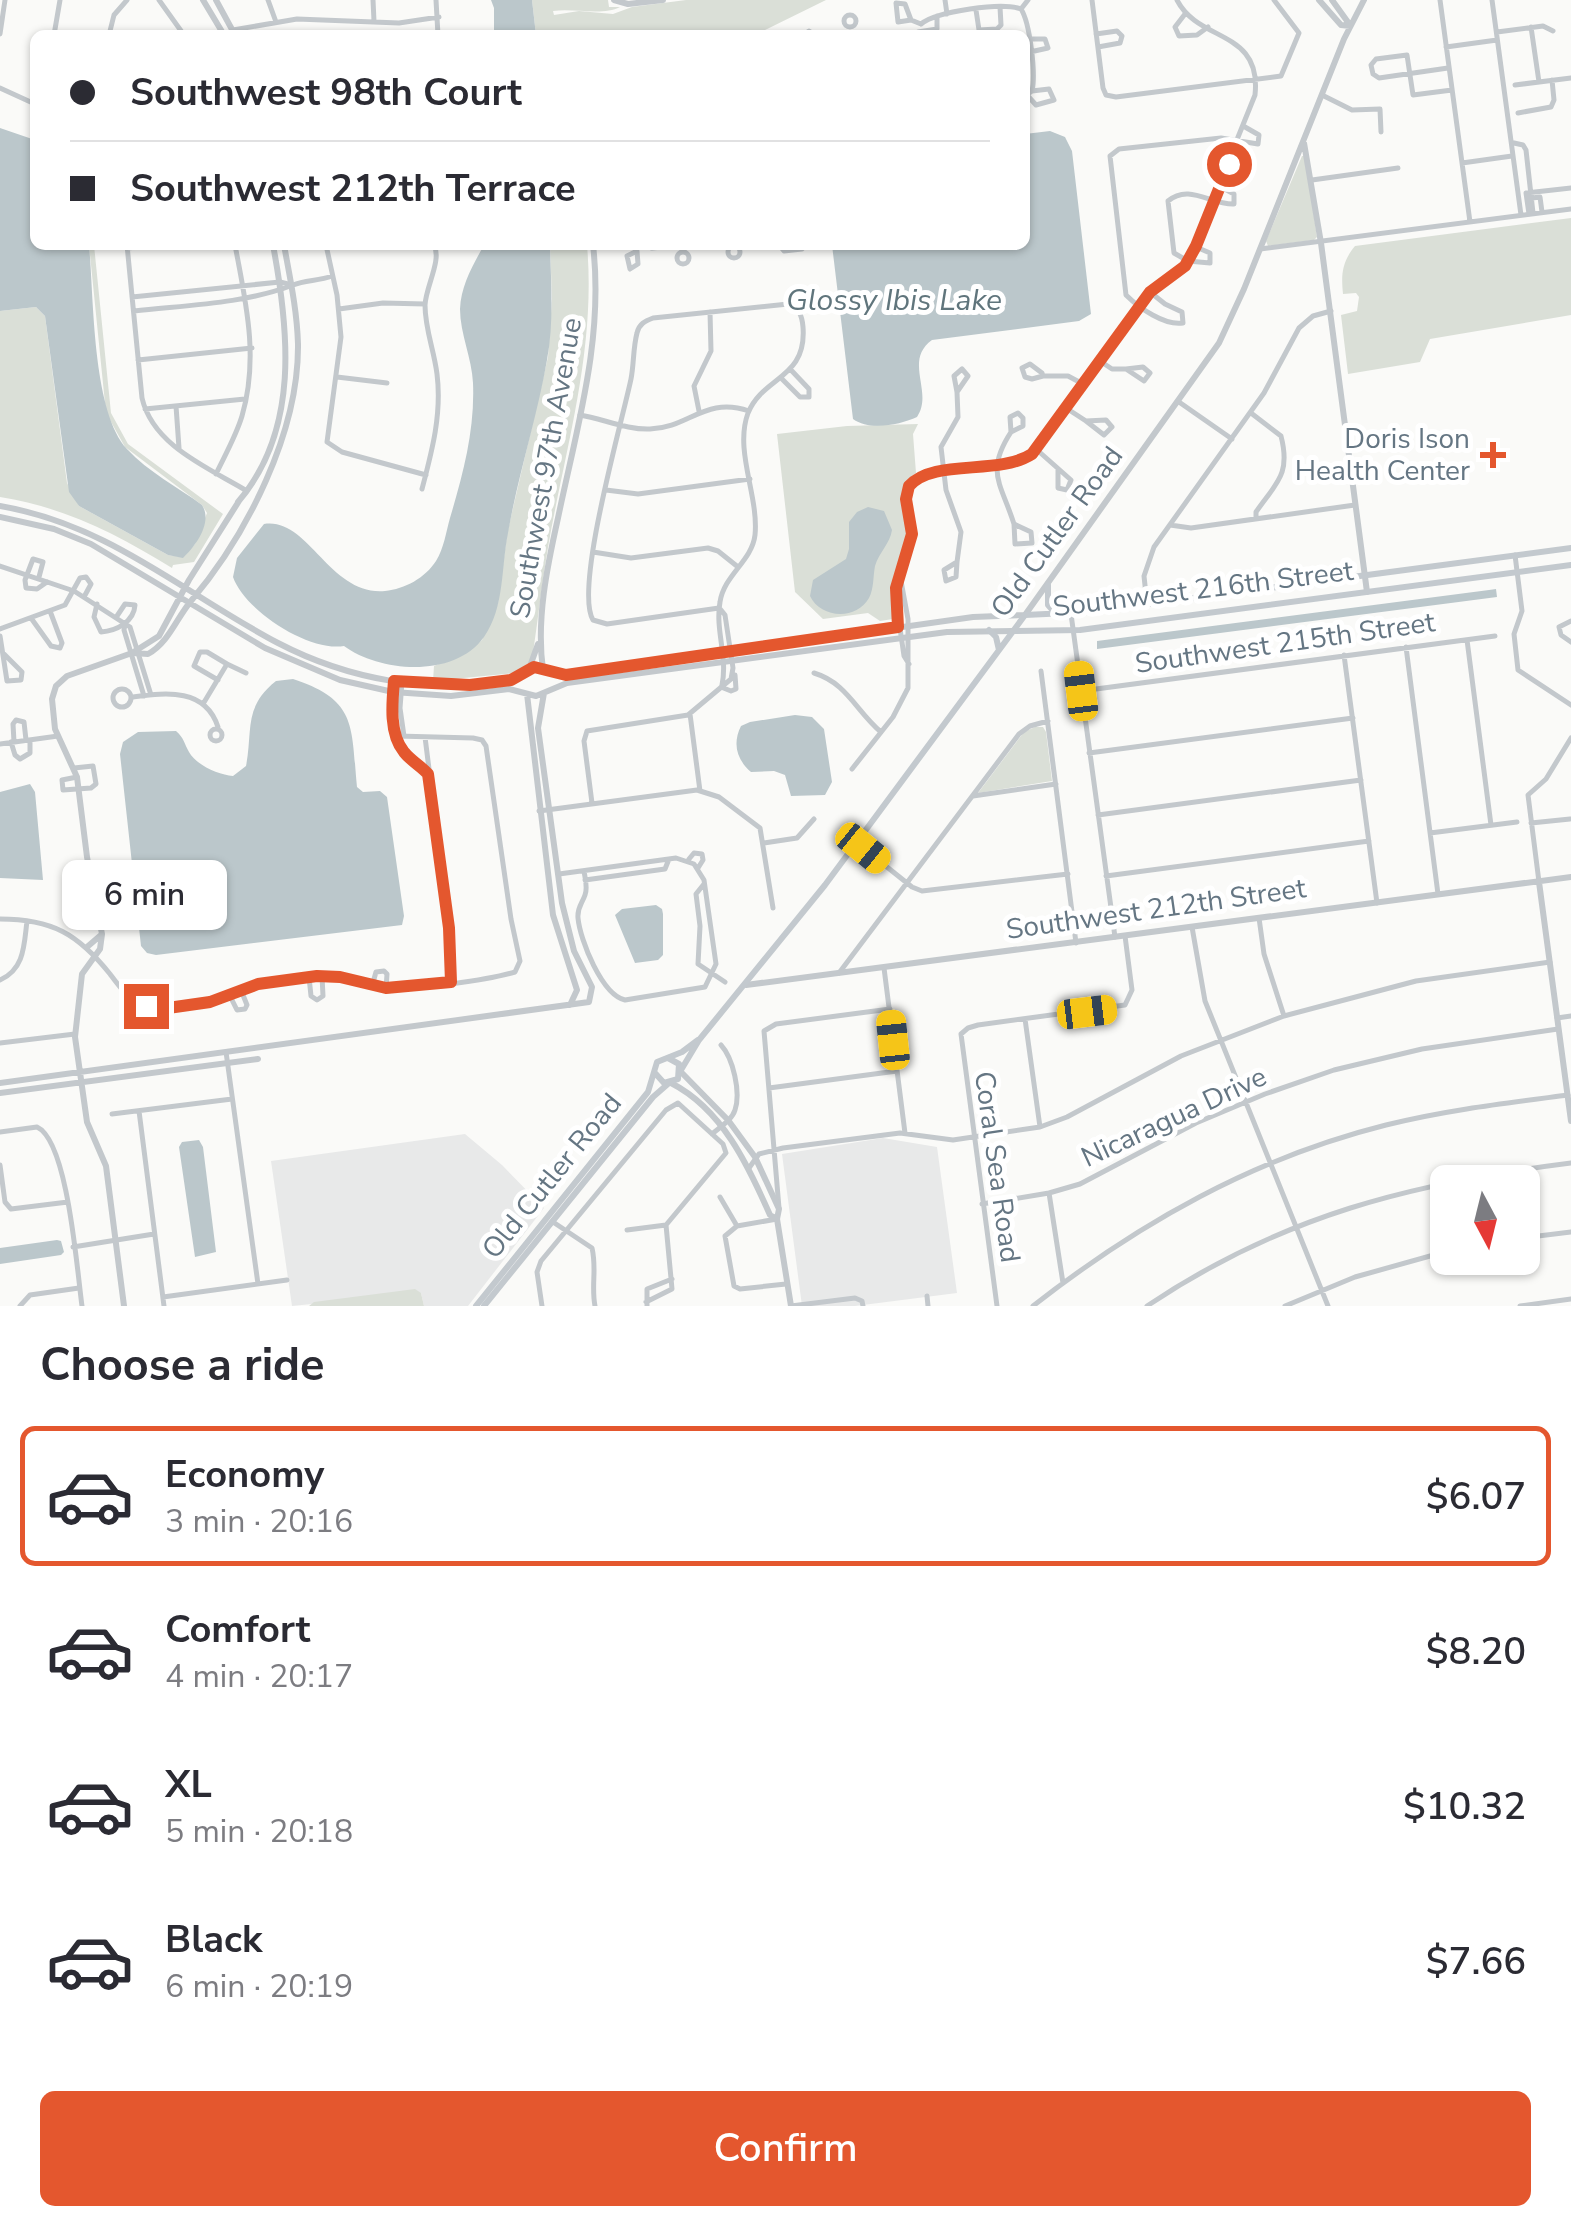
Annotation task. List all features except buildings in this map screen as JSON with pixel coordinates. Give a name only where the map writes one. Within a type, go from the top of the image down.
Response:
[{"type":"main road","name":"Southwest 216th Street","points":[[1025,615],[1071,614],[1571,548]]},
{"type":"main road","name":"Southwest 216th Street","points":[[1013,630],[1073,631],[1571,565]]},
{"type":"main road","points":[[1048,585],[1048,604],[1057,615]]},
{"type":"main road","name":"Old Cutler Road","points":[[681,1071],[699,1040],[857,843],[1025,615]]},
{"type":"main road","points":[[989,630],[996,636],[999,650]]},
{"type":"main road","name":"Old Cutler Road","points":[[666,1058],[699,1040]]},
{"type":"main road","points":[[666,1058],[676,1060],[681,1071],[670,1083],[660,1080],[655,1072],[658,1062],[666,1058]]},
{"type":"main road","name":"Old Cutler Road","points":[[480,1306],[644,1098],[655,1072]]},
{"type":"main road","name":"Old Cutler Road","points":[[548,1218],[653,1097],[670,1083]]},
{"type":"street","points":[[0,34],[5,0]]},
{"type":"street","points":[[55,30],[60,0]]},
{"type":"street","points":[[111,30],[114,15],[127,0]]},
{"type":"street","points":[[159,0],[181,30]]},
{"type":"street","points":[[203,0],[221,30]]},
{"type":"street","points":[[216,0],[232,30]]},
{"type":"street","points":[[268,0],[276,22]]},
{"type":"street","points":[[373,0],[374,21]]},
{"type":"street","points":[[436,0],[438,30]]},
{"type":"street","points":[[616,1],[628,4],[663,0]]},
{"type":"street","points":[[946,0],[948,14]]},
{"type":"street","points":[[958,0],[959,12]]},
{"type":"street","points":[[1021,9],[1028,0]]},
{"type":"street","points":[[1092,0],[1103,88],[1108,96],[1118,97],[1256,81],[1283,74],[1299,35],[1274,0]]},
{"type":"street","points":[[852,768],[882,732],[906,694],[908,664],[895,594],[912,534],[906,499],[908,487],[920,476],[1019,462],[1036,449],[1150,292],[1180,272],[1196,246],[1256,95],[1256,81],[1254,66],[1242,49],[1184,14],[1177,0]]},
{"type":"street","points":[[1319,0],[1341,25],[1350,26]]},
{"type":"street","points":[[1332,0],[1350,26]]},
{"type":"street","name":"Old Cutler Road","points":[[1025,615],[1180,402],[1223,336],[1364,0]]},
{"type":"street","points":[[1440,0],[1470,222]]},
{"type":"street","points":[[1492,0],[1512,156],[1528,214]]},
{"type":"street","points":[[911,20],[921,24],[937,16],[1009,3],[1021,9],[1028,30]]},
{"type":"street","points":[[976,10],[979,30],[996,29],[1001,25],[998,4]]},
{"type":"street","points":[[1184,14],[1175,27],[1178,36],[1197,35],[1208,27]]},
{"type":"street","points":[[932,30],[937,29],[937,16]]},
{"type":"street","points":[[245,30],[307,19],[403,23],[439,17]]},
{"type":"street","points":[[840,30],[844,23]]},
{"type":"street","points":[[920,30],[921,24]]},
{"type":"street","points":[[1446,47],[1532,27],[1543,26],[1553,31]]},
{"type":"street","points":[[1532,27],[1539,82]]},
{"type":"street","points":[[1096,34],[1116,31],[1122,36],[1120,43],[1098,46]]},
{"type":"street","points":[[1030,39],[1045,38],[1048,48],[1030,52]]},
{"type":"street","points":[[1450,68],[1410,74],[1377,78],[1371,65],[1376,59],[1407,55],[1410,74],[1412,95],[1452,90]]},
{"type":"street","points":[[1514,85],[1571,78]]},
{"type":"street","points":[[1518,113],[1551,107],[1552,80]]},
{"type":"street","points":[[0,88],[30,102]]},
{"type":"street","points":[[1030,94],[1051,90],[1054,100],[1036,104],[1030,96]]},
{"type":"street","points":[[1322,95],[1352,110],[1380,110],[1382,132]]},
{"type":"street","points":[[1150,292],[1182,312],[1183,323],[1174,325],[1139,306],[1125,293],[1110,170],[1112,154],[1123,149],[1216,138],[1255,146],[1260,142],[1257,132],[1244,127]]},
{"type":"street","points":[[1304,142],[1322,243],[1366,592]]},
{"type":"street","points":[[1514,143],[1525,148],[1528,214]]},
{"type":"street","points":[[1462,163],[1512,156]]},
{"type":"street","points":[[1312,180],[1398,168]]},
{"type":"street","points":[[1196,246],[1210,253],[1212,262],[1205,265],[1188,261],[1173,250],[1168,202],[1174,196],[1189,194],[1235,203],[1234,194],[1220,186]]},
{"type":"street","points":[[1530,194],[1571,188]]},
{"type":"street","points":[[1530,194],[1540,197],[1542,212]]},
{"type":"street","points":[[1260,249],[1571,208]]},
{"type":"street","points":[[127,250],[138,360],[150,420],[159,432],[216,476],[247,491]]},
{"type":"street","points":[[216,476],[241,419],[252,348],[236,250]]},
{"type":"street","points":[[137,653],[159,636],[247,491],[278,420],[286,371],[287,330],[274,250]]},
{"type":"street","points":[[124,1306],[105,1163],[88,1125],[75,1034],[82,974],[101,946],[102,934],[77,777],[58,736],[52,699],[59,682],[79,671],[161,644],[248,513],[285,432],[296,384],[298,334],[285,250]]},
{"type":"street","points":[[327,250],[339,308],[341,342],[328,444],[342,452],[426,475]]},
{"type":"street","points":[[422,489],[436,433],[438,399],[426,304],[428,282],[438,255],[436,250]]},
{"type":"street","name":"Southwest 97th Avenue","points":[[544,671],[541,638],[549,564],[594,342],[594,250]]},
{"type":"street","points":[[132,297],[292,285],[332,276]]},
{"type":"street","points":[[133,311],[244,298],[281,286]]},
{"type":"street","points":[[720,608],[616,623],[592,620],[587,600],[594,552],[637,332],[653,318],[780,303],[796,307],[803,336],[791,370],[762,393],[749,411],[745,434],[754,536],[748,556],[724,589],[720,608],[736,689],[731,691],[722,686]]},
{"type":"street","points":[[339,308],[426,304]]},
{"type":"street","points":[[1147,604],[1146,566],[1170,525],[1251,412],[1299,328],[1310,317],[1330,311]]},
{"type":"street","points":[[699,411],[694,386],[712,348],[710,312]]},
{"type":"street","points":[[138,360],[252,348]]},
{"type":"street","points":[[1100,361],[1112,370],[1126,369]]},
{"type":"street","points":[[782,379],[800,397],[808,398],[809,388],[791,370]]},
{"type":"street","points":[[1043,376],[1068,376],[1083,384]]},
{"type":"street","points":[[337,378],[387,382]]},
{"type":"street","points":[[957,392],[958,417],[941,444],[946,490],[960,532],[957,562]]},
{"type":"street","points":[[145,409],[246,399]]},
{"type":"street","points":[[1180,402],[1232,440]]},
{"type":"street","points":[[176,406],[179,448]]},
{"type":"street","points":[[580,415],[656,428],[699,411],[726,406],[749,411]]},
{"type":"street","points":[[1066,408],[1101,434],[1111,430],[1106,420],[1086,422]]},
{"type":"street","points":[[1251,412],[1279,433],[1286,466],[1284,475],[1256,512],[1256,519]]},
{"type":"street","points":[[1011,432],[998,453],[996,466],[1014,524],[1013,542],[1030,544],[1034,538],[1031,532],[1014,524]]},
{"type":"street","points":[[1036,449],[1058,470]]},
{"type":"street","points":[[263,461],[264,482]]},
{"type":"street","points":[[606,490],[638,494],[750,479]]},
{"type":"street","points":[[1170,525],[1186,529],[1356,504]]},
{"type":"street","points":[[0,506],[83,529],[128,551],[300,654],[355,673],[398,682],[470,685],[511,680],[528,668],[544,671],[549,681],[538,722],[558,874],[571,942],[593,990],[586,1003],[0,1082]]},
{"type":"street","points":[[0,517],[46,527],[91,544],[299,664],[350,683],[397,692],[459,696],[506,689],[536,696],[544,693]]},
{"type":"street","points":[[594,552],[631,558],[708,548],[738,567]]},
{"type":"street","points":[[1515,555],[1522,613],[1514,634],[1516,667],[1524,677],[1571,705]]},
{"type":"street","points":[[39,577],[43,565],[38,558],[33,559],[26,584],[29,590],[37,589],[48,580]]},
{"type":"street","points":[[0,566],[74,591],[130,627],[148,695]]},
{"type":"street","points":[[4,654],[22,672],[20,680],[7,681],[0,632],[65,605],[80,578],[90,578],[84,597]]},
{"type":"street","points":[[97,604],[94,613],[100,632],[124,624],[135,611],[135,605],[125,604],[117,616]]},
{"type":"street","points":[[31,618],[51,646],[60,648],[62,643],[50,610]]},
{"type":"street","points":[[1071,614],[1115,938]]},
{"type":"street","name":"Southwest 216th Street","points":[[544,671],[578,674],[903,627],[1025,615]]},
{"type":"street","points":[[1571,621],[1559,627],[1571,642]]},
{"type":"street","name":"Southwest 216th Street","points":[[544,693],[564,684],[904,638],[1013,630]]},
{"type":"street","name":"Southwest 215th Street","points":[[1081,691],[1495,636]]},
{"type":"street","name":"Southwest 97th Avenue","points":[[528,668],[541,638]]},
{"type":"street","points":[[1467,639],[1492,825]]},
{"type":"street","points":[[1406,647],[1438,894]]},
{"type":"street","points":[[218,680],[194,666],[202,651],[246,674]]},
{"type":"street","points":[[1344,656],[1377,903]]},
{"type":"street","points":[[592,803],[586,733],[690,714],[722,686],[728,662]]},
{"type":"street","points":[[203,704],[227,664]]},
{"type":"street","points":[[1041,671],[1076,943]]},
{"type":"street","points":[[814,673],[832,679],[844,689],[862,715],[882,732]]},
{"type":"street","points":[[521,675],[557,934],[576,988],[570,1005]]},
{"type":"street","points":[[398,682],[392,710],[406,754],[428,774]]},
{"type":"street","points":[[132,697],[180,694],[203,704],[218,727]]},
{"type":"street","points":[[690,714],[700,790]]},
{"type":"street","points":[[1090,753],[1352,718]]},
{"type":"street","points":[[16,720],[24,722],[28,740],[30,754],[20,758],[15,755],[16,720]]},
{"type":"street","points":[[838,975],[1026,728],[1048,721]]},
{"type":"street","points":[[0,744],[58,736]]},
{"type":"street","points":[[0,918],[62,930],[87,946],[124,992],[140,1003],[160,1008],[210,1002],[258,984],[309,977],[340,977],[386,988],[509,974],[520,968],[489,754],[482,740],[401,736]]},
{"type":"street","points":[[425,737],[449,928],[451,982]]},
{"type":"street","points":[[1571,738],[1548,777],[1529,792],[1571,1121]]},
{"type":"street","points":[[74,768],[90,764],[94,768],[95,786],[66,791],[62,788],[62,780],[77,777]]},
{"type":"street","points":[[1098,815],[1361,780]]},
{"type":"street","points":[[972,796],[1056,784]]},
{"type":"street","points":[[539,811],[700,790],[758,825],[773,908]]},
{"type":"street","points":[[1531,824],[1570,818]]},
{"type":"street","points":[[764,843],[797,838],[814,819]]},
{"type":"street","points":[[1430,833],[1517,822]]},
{"type":"street","points":[[1106,876],[1369,842]]},
{"type":"street","points":[[857,843],[918,890],[1068,874]]},
{"type":"street","points":[[547,876],[670,859],[693,864],[704,884],[716,964],[703,988],[624,1000],[615,997],[594,964],[580,929],[578,909],[586,894],[584,871]]},
{"type":"street","points":[[585,880],[663,869],[670,859]]},
{"type":"street","name":"Southwest 212th Street","points":[[746,985],[1571,878]]},
{"type":"street","points":[[704,884],[696,894],[700,926],[697,962],[702,970],[725,982]]},
{"type":"street","points":[[1259,918],[1264,954],[1284,1016]]},
{"type":"street","points":[[0,980],[12,974],[20,960],[27,921]]},
{"type":"street","points":[[1192,927],[1201,990],[1328,1306]]},
{"type":"street","points":[[87,946],[102,934]]},
{"type":"street","points":[[1040,1127],[1026,1019],[1118,1008],[1130,1000],[1125,936]]},
{"type":"street","points":[[749,1168],[755,1157],[775,1149],[906,1134],[943,1140],[1040,1127],[1220,1039],[1284,1016],[1424,980],[1550,962]]},
{"type":"street","points":[[884,968],[906,1134]]},
{"type":"street","points":[[372,986],[374,974],[381,970],[387,974],[386,988]]},
{"type":"street","points":[[309,977],[311,996],[318,1000],[323,996],[322,976]]},
{"type":"street","points":[[230,996],[237,1010],[245,1009],[241,990]]},
{"type":"street","points":[[140,1003],[144,1021],[157,1020],[160,1008]]},
{"type":"street","points":[[862,1303],[791,1306],[776,1219],[779,1209],[775,1149],[762,1038],[765,1030],[776,1024],[890,1009]]},
{"type":"street","points":[[1557,1018],[1571,1016]]},
{"type":"street","name":"Coral Sea Road","points":[[996,1306],[961,1034],[971,1027],[1026,1019]]},
{"type":"street","name":"Nicaragua Drive","points":[[982,1204],[1049,1194],[1092,1179],[1179,1131],[1312,1077],[1400,1053],[1558,1028]]},
{"type":"street","points":[[0,1044],[75,1034]]},
{"type":"street","points":[[712,1134],[735,1110],[730,1056],[722,1045]]},
{"type":"street","points":[[226,1052],[258,1284]]},
{"type":"street","points":[[0,1093],[258,1059]]},
{"type":"street","points":[[681,1071],[755,1157],[779,1209]]},
{"type":"street","points":[[769,1088],[897,1071]]},
{"type":"street","points":[[670,1083],[725,1123],[770,1215],[776,1219]]},
{"type":"street","points":[[1033,1306],[1160,1218],[1270,1163],[1407,1120],[1568,1095]]},
{"type":"street","points":[[112,1114],[232,1098]]},
{"type":"street","points":[[542,1306],[538,1266],[674,1103],[683,1105],[726,1151],[666,1226],[670,1292],[646,1304]]},
{"type":"street","points":[[139,1111],[164,1306]]},
{"type":"street","points":[[0,1132],[34,1127],[45,1131],[62,1167],[82,1306]]},
{"type":"street","points":[[1147,1306],[1224,1260],[1296,1226],[1417,1188],[1571,1163]]},
{"type":"street","points":[[0,1165],[8,1206],[16,1210],[68,1202]]},
{"type":"street","points":[[1049,1194],[1063,1282]]},
{"type":"street","points":[[720,1196],[737,1226]]},
{"type":"street","points":[[548,1218],[593,1250],[594,1306]]},
{"type":"street","points":[[776,1219],[737,1226],[725,1236],[734,1286],[740,1289],[786,1284]]},
{"type":"street","points":[[627,1230],[666,1226]]},
{"type":"street","points":[[1540,1236],[1571,1232]]},
{"type":"street","points":[[74,1247],[155,1234]]},
{"type":"street","points":[[1285,1306],[1379,1269],[1430,1256]]},
{"type":"street","points":[[646,1304],[647,1289],[672,1279]]},
{"type":"street","points":[[163,1297],[287,1280]]},
{"type":"street","points":[[20,1306],[24,1298],[79,1288]]},
{"type":"street","points":[[926,1296],[928,1306]]},
{"type":"street","points":[[1520,1306],[1571,1300]]},
{"type":"shaded area","points":[[532,0],[608,0],[609,7],[620,7],[579,11],[613,14],[632,7],[686,0],[826,0],[765,30],[535,30]]},
{"type":"shaded area","points":[[1302,156],[1317,237],[1268,246],[1266,241]]},
{"type":"shaded area","points":[[1571,218],[1571,315],[1430,339],[1420,362],[1348,374],[1341,315],[1357,311],[1359,297],[1356,293],[1343,294],[1342,274],[1355,246]]},
{"type":"shaded area","points":[[90,250],[95,250],[111,413],[128,444],[223,514],[194,562],[172,568],[89,524],[0,497],[0,311],[36,307],[45,316],[67,483],[79,506],[168,555],[183,557],[195,544],[207,513],[202,505],[125,447],[106,413]]},
{"type":"shaded area","points":[[550,250],[587,250],[588,312],[581,378],[548,545],[533,653],[530,662],[516,673],[433,681],[434,666],[470,650],[482,640],[498,603],[507,534],[548,357]]},
{"type":"shaded area","points":[[918,424],[913,434],[916,473],[907,480],[902,492],[909,531],[891,591],[893,619],[880,621],[868,613],[823,619],[795,592],[777,434],[847,426]]},
{"type":"shaded area","points":[[1043,727],[1046,732],[1052,781],[978,793],[1024,732]]},
{"type":"shaded area","points":[[465,1134],[544,1208],[468,1306],[424,1306],[421,1293],[292,1306],[271,1161]]},
{"type":"shaded area","points":[[883,1138],[937,1147],[957,1293],[855,1306],[802,1306],[782,1154]]},
{"type":"shaded area","points":[[415,1289],[421,1293],[424,1306],[309,1306],[314,1302]]},
{"type":"water","points":[[491,0],[532,0],[535,30],[494,30]]},
{"type":"water","points":[[0,128],[30,138],[30,250],[89,250],[101,382],[116,431],[135,457],[202,505],[205,512],[202,533],[183,558],[168,555],[79,506],[69,492],[45,316],[36,307],[0,311]]},
{"type":"water","name":"Glossy Ibis Lake","points":[[1050,131],[1065,137],[1072,151],[1091,314],[1079,321],[932,340],[920,357],[922,397],[917,417],[885,426],[853,419],[833,250],[1030,250],[1030,133]]},
{"type":"water","points":[[481,250],[550,250],[551,332],[547,360],[512,511],[499,600],[491,625],[471,651],[454,660],[416,667],[376,661],[344,646],[314,643],[297,636],[250,603],[233,577],[237,558],[264,524],[280,525],[294,532],[349,582],[366,589],[385,591],[407,585],[426,573],[439,556],[464,468],[472,418],[472,374],[460,309],[468,276]]},
{"type":"water","points":[[868,507],[884,511],[892,530],[875,566],[871,594],[863,605],[847,613],[822,609],[810,596],[813,580],[846,559],[849,522]]},
{"type":"water","points":[[1496,589],[1497,597],[1097,649],[1097,641]]},
{"type":"water","points":[[293,679],[330,696],[340,707],[351,732],[357,787],[363,792],[380,791],[387,797],[404,916],[402,925],[147,953],[141,946],[120,754],[123,742],[138,732],[176,731],[197,761],[233,776],[246,766],[251,720],[258,700],[276,681]]},
{"type":"water","points":[[795,715],[812,717],[824,729],[832,782],[825,795],[791,796],[785,775],[774,771],[751,772],[739,757],[737,739],[741,726]]},
{"type":"water","points":[[30,784],[35,792],[43,880],[0,878],[0,792]]},
{"type":"water","points":[[656,905],[663,914],[663,955],[658,960],[635,963],[615,915],[622,909]]},
{"type":"water","points":[[199,1140],[216,1252],[195,1257],[179,1147],[182,1142]]},
{"type":"water","points":[[57,1240],[64,1252],[61,1255],[0,1264],[0,1248]]},
{"type":"place","name":"Doris Ison Health Center","points":[[1493,455]]},
{"type":"route","points":[[146,1006],[168,1008],[210,1002],[258,984],[317,976],[386,988],[451,982],[449,928],[428,774],[399,742],[392,710],[394,681],[470,685],[511,680],[534,667],[566,675],[898,627],[896,588],[912,534],[906,499],[909,486],[922,476],[1010,464],[1032,454],[1150,292],[1185,266],[1229,164]]}]
